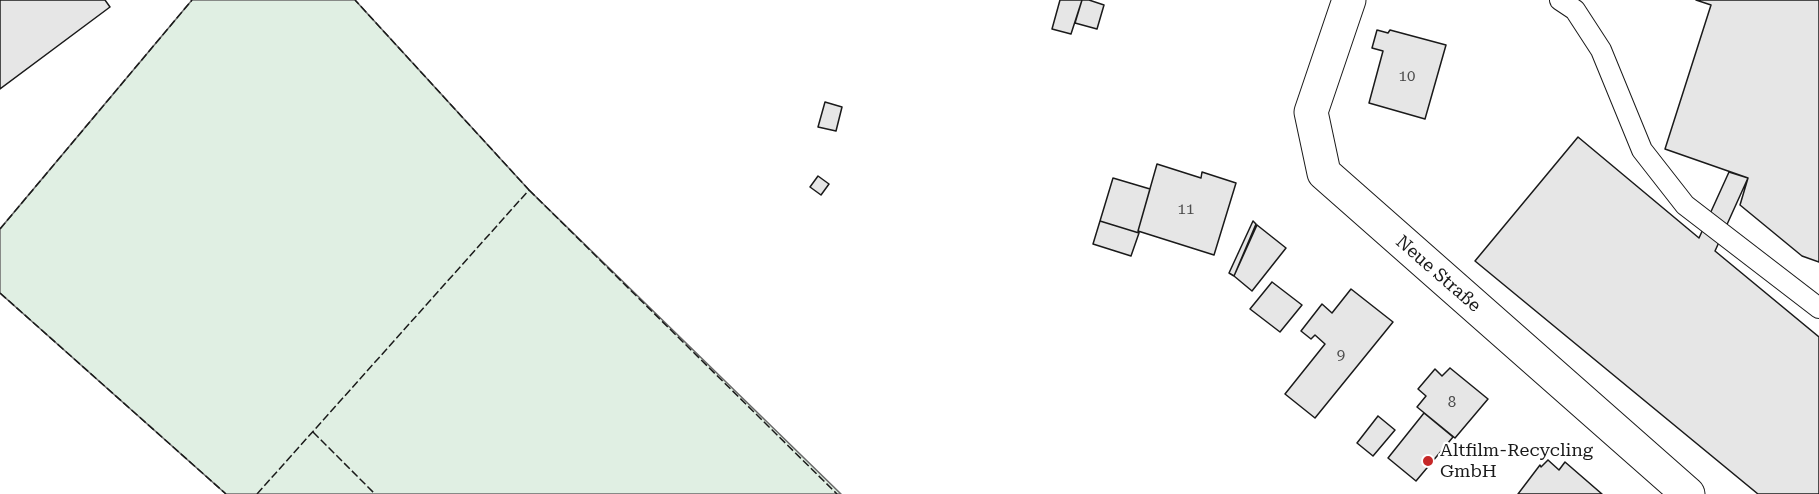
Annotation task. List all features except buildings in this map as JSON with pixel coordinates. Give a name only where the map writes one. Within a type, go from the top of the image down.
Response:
[{"type":"street","name":"Neue Straße","points":[[1349,0],[1311,112],[1324,173],[1688,494]]},
{"type":"lane","points":[[1560,0],[1575,10],[1601,50],[1642,150],[1685,204],[1819,308]]},
{"type":"green space","points":[[192,0],[355,0],[529,190],[841,494],[226,494],[0,293],[0,229]]},
{"type":"fence","points":[[0,229],[192,0]]},
{"type":"fence","points":[[257,494],[529,190],[355,0]]},
{"type":"fence","points":[[529,190],[837,494]]},
{"type":"fence","points":[[0,293],[226,494]]},
{"type":"fence","points":[[313,432],[375,494]]},
{"type":"place","name":"Altfilm-Recycling GmbH","points":[[1428,461]]}]
